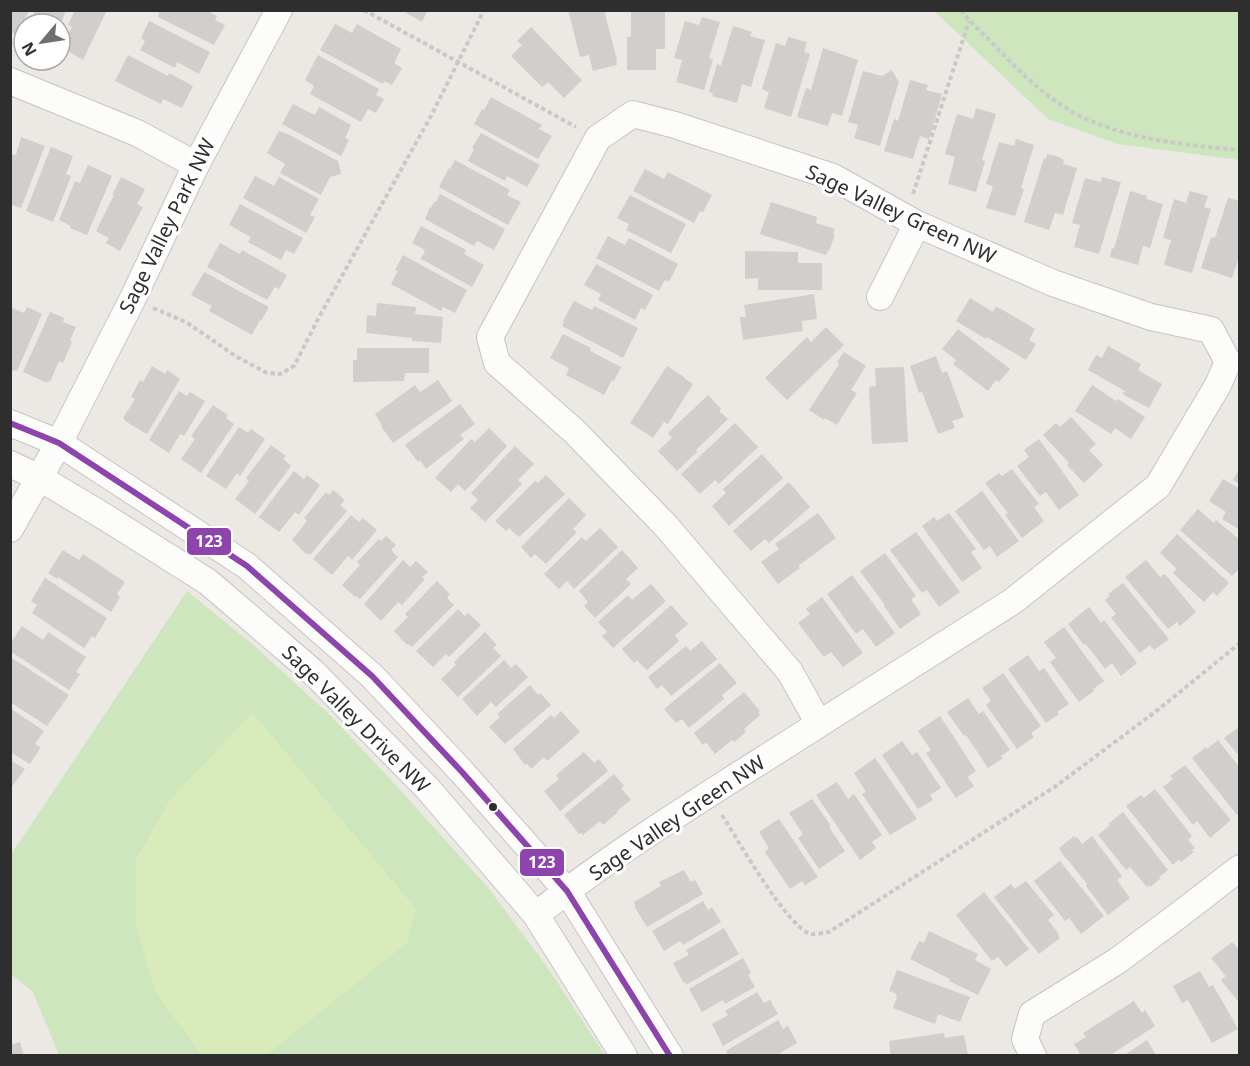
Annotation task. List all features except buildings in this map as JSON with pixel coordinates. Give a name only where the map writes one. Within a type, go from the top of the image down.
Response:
[{"type":"street","name":"Sage Valley Park NW","points":[[10,529],[59,443],[133,298],[196,165],[279,10]]},
{"type":"street","points":[[10,81],[137,133],[196,165]]},
{"type":"street","name":"Sage Valley Green NW","points":[[536,915],[567,891],[709,795],[1013,601],[1158,486],[1218,385],[1228,362],[1211,330],[1151,317],[1053,283],[917,224],[833,177],[675,125],[633,114],[598,138],[490,337],[497,363],[575,432],[666,526],[790,672],[819,724]]},
{"type":"street","points":[[880,297],[917,224]]},
{"type":"street","name":"Sage Valley Drive NW","points":[[10,423],[59,443],[247,566],[372,676],[462,772],[567,891],[670,1056]]},
{"type":"street","name":"Sage Valley Drive NW","points":[[10,464],[40,478],[208,582],[313,672],[428,789],[536,915],[624,1056]]},
{"type":"street","points":[[1033,1056],[1025,1039],[1032,1014],[1117,961],[1239,868]]},
{"type":"path","points":[[364,10],[598,138]]},
{"type":"path","points":[[133,298],[186,322],[237,357],[267,373],[280,374],[294,366],[431,116],[484,10]]},
{"type":"path","points":[[961,10],[1016,69],[1042,92],[1078,116],[1128,135],[1239,150]]},
{"type":"path","points":[[917,224],[913,194],[969,21]]},
{"type":"path","points":[[709,795],[780,906],[798,927],[811,934],[829,932],[1056,786],[1159,709],[1239,643]]},
{"type":"green space","points":[[934,11],[1239,11],[1239,160],[1118,144],[1048,119]]},
{"type":"green space","points":[[187,591],[251,643],[331,716],[404,794],[490,890],[548,968],[605,1055],[59,1055],[33,992],[11,974],[10,856]]},
{"type":"green space","points":[[253,713],[416,909],[407,943],[267,1055],[201,1055],[156,992],[136,928],[136,860],[171,798]]},
{"type":"transit line","name":"123","points":[[10,423],[59,443],[247,566],[372,676],[462,772],[567,891],[670,1056]]}]
